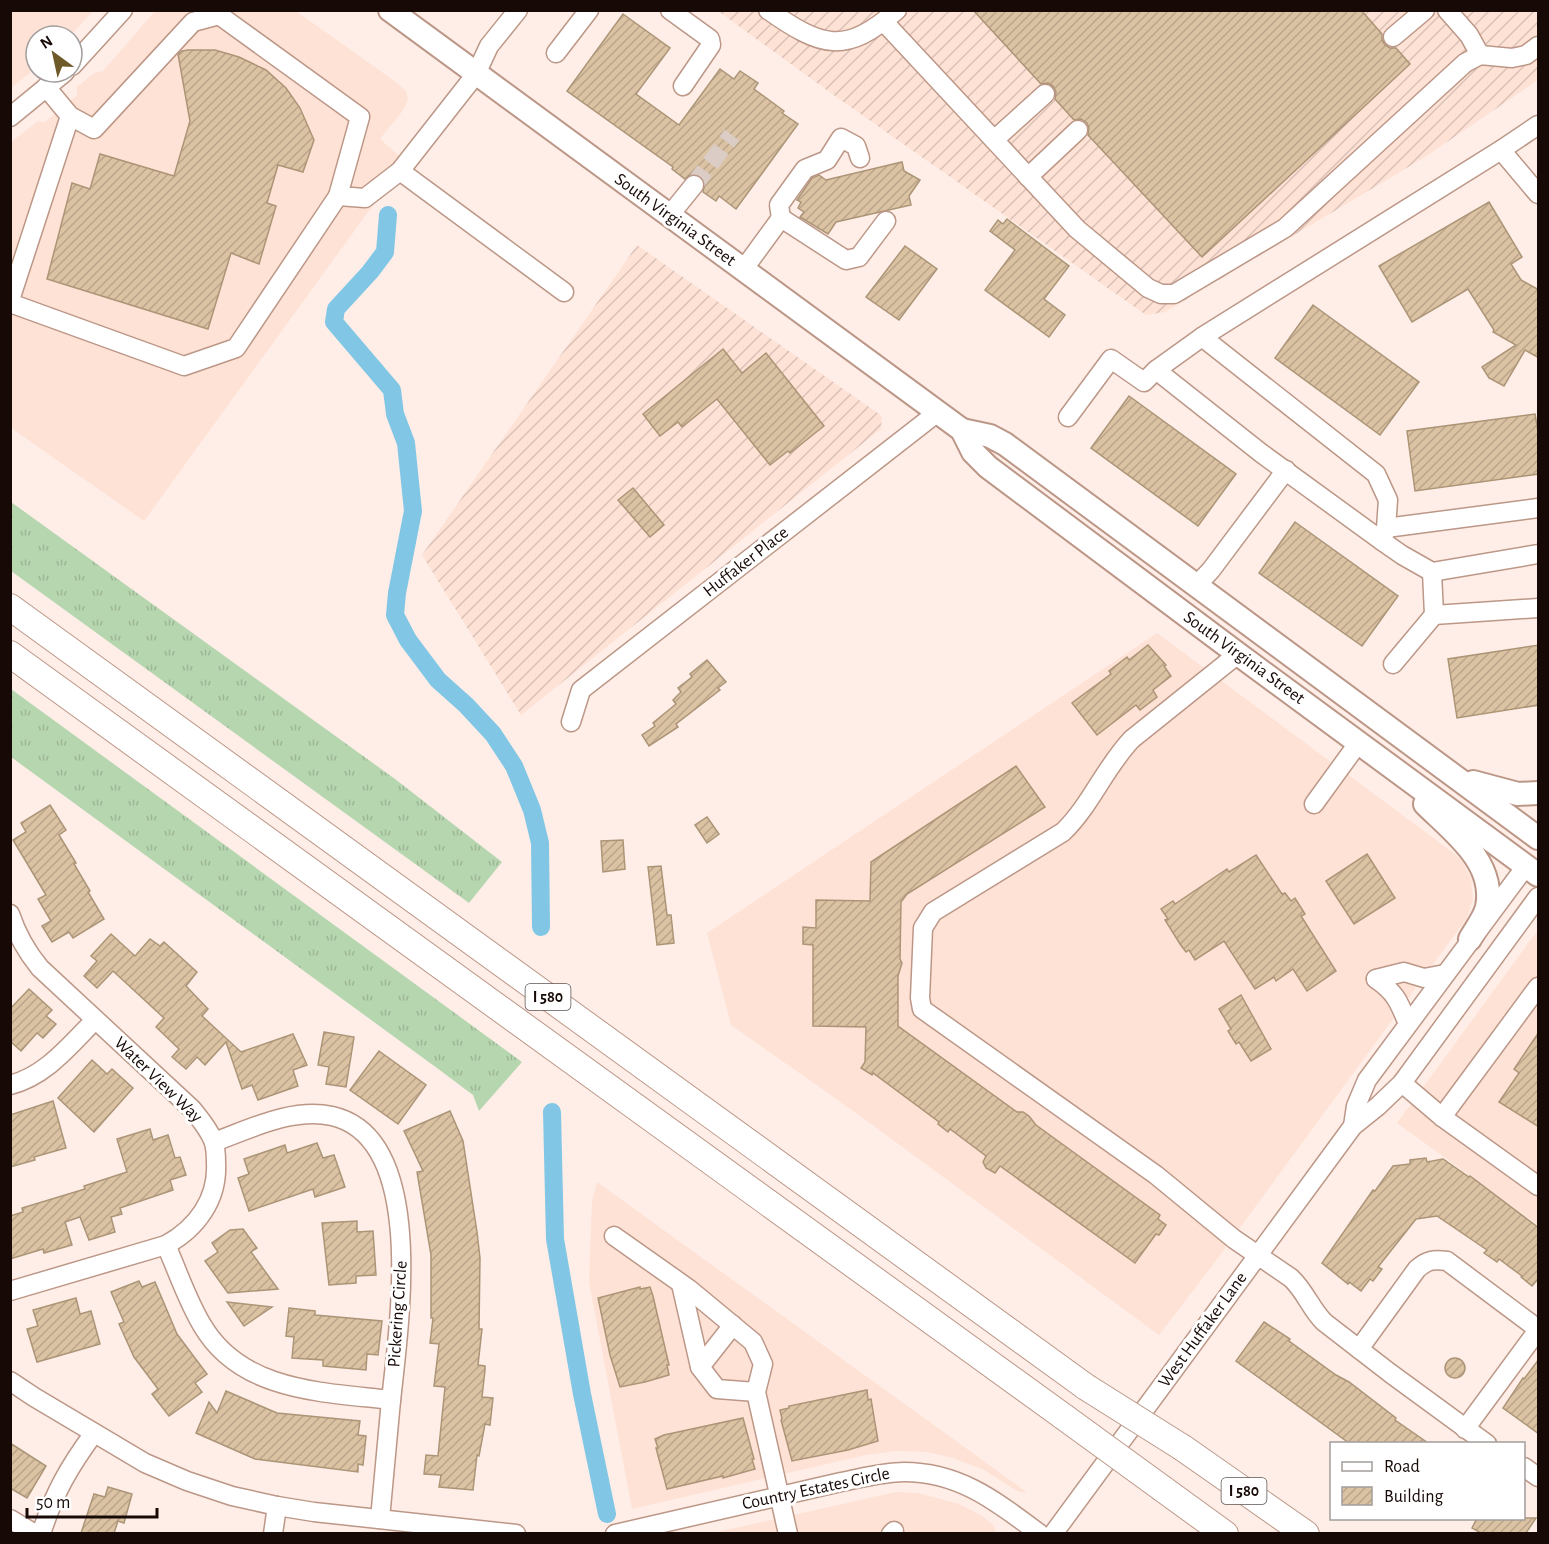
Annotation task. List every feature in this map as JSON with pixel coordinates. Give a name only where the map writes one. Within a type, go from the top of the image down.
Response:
[{"type":"highway","name":"I 580","points":[[10,608],[1086,1387],[1183,1448],[1306,1533]]},
{"type":"highway","name":"I 580","points":[[10,654],[1225,1533]]},
{"type":"main road","name":"South Virginia Street","points":[[390,10],[962,430],[990,436],[1005,444],[1455,777],[1536,856]]},
{"type":"main road","name":"South Virginia Street","points":[[962,430],[973,452],[988,467],[1238,654],[1367,748],[1536,856]]},
{"type":"main road","points":[[1367,748],[1474,854],[1483,868],[1488,890],[1487,908],[1470,939]]},
{"type":"main road","points":[[1455,777],[1502,791],[1518,794],[1539,793]]},
{"type":"street","points":[[84,53],[123,10]]},
{"type":"street","points":[[338,196],[365,198],[400,171],[477,74],[489,46],[518,10]]},
{"type":"street","points":[[556,53],[589,10]]},
{"type":"street","points":[[670,10],[710,39],[711,45],[683,86]]},
{"type":"street","points":[[768,10],[797,30],[828,42],[848,41],[867,33],[890,16],[994,141],[1077,230],[1148,288],[1161,294],[1174,294],[1285,228],[1465,63],[1480,55],[1512,58],[1526,55],[1539,46]]},
{"type":"street","points":[[1393,38],[1425,10]]},
{"type":"street","points":[[1447,10],[1469,35],[1480,55]]},
{"type":"street","points":[[46,87],[70,116],[94,129],[193,22],[219,15],[360,117],[338,196],[236,348],[184,366],[10,302],[70,116]]},
{"type":"street","points":[[10,117],[50,84]]},
{"type":"street","points":[[994,141],[1045,94]]},
{"type":"street","points":[[1068,417],[1111,359],[1144,382],[1156,370],[1202,337],[1539,125]]},
{"type":"street","points":[[1028,177],[1078,130]]},
{"type":"street","points":[[742,270],[781,218],[779,205],[805,169],[828,160],[841,138],[856,146],[860,158]]},
{"type":"street","points":[[1500,150],[1539,194]]},
{"type":"street","points":[[400,171],[564,292]]},
{"type":"street","points":[[669,216],[693,185]]},
{"type":"street","points":[[781,218],[846,260],[859,257],[886,221]]},
{"type":"street","points":[[1202,337],[1376,474],[1388,500],[1384,535]]},
{"type":"street","points":[[1156,370],[1286,470],[1384,535],[1402,555],[1432,572],[1539,554]]},
{"type":"street","name":"Huffaker Place","points":[[571,722],[581,690],[938,412]]},
{"type":"street","points":[[1196,586],[1286,470]]},
{"type":"street","points":[[1384,535],[1539,508]]},
{"type":"street","points":[[1393,664],[1434,615],[1432,572]]},
{"type":"street","points":[[1434,615],[1539,608]]},
{"type":"street","points":[[1238,654],[1119,752],[1077,818],[1063,832],[933,912],[923,928],[920,998],[922,1009],[1156,1175],[1234,1239],[1292,1278],[1318,1316],[1465,1429],[1485,1442]]},
{"type":"street","points":[[1314,804],[1367,748]]},
{"type":"street","name":"West Huffaker Lane","points":[[1353,1126],[1356,1106],[1367,1080],[1470,939],[1536,856]]},
{"type":"street","name":"West Huffaker Lane","points":[[1053,1533],[1353,1126],[1402,1083],[1539,897]]},
{"type":"street","name":"Water View Way","points":[[10,914],[17,934],[27,952],[40,968],[192,1109],[205,1124],[214,1142],[217,1173],[214,1189],[206,1208],[181,1237],[166,1245],[10,1291]]},
{"type":"street","points":[[1408,1024],[1397,997],[1376,979],[1404,972],[1424,978],[1445,974]]},
{"type":"street","points":[[1442,1117],[1539,987]]},
{"type":"street","points":[[10,1085],[32,1077],[50,1065],[95,1020]]},
{"type":"street","points":[[1402,1083],[1442,1117],[1539,1186]]},
{"type":"street","name":"Pickering Circle","points":[[214,1142],[300,1115],[333,1116],[350,1124],[368,1137],[388,1170],[402,1251],[402,1292],[380,1519]]},
{"type":"street","points":[[614,1236],[681,1284],[753,1342],[763,1364],[756,1392],[788,1533]]},
{"type":"street","points":[[166,1245],[202,1326],[215,1343],[238,1364],[252,1373],[296,1389],[391,1400]]},
{"type":"street","points":[[1359,1349],[1417,1269],[1425,1262],[1435,1259],[1447,1262],[1536,1339],[1465,1429]]},
{"type":"street","points":[[681,1284],[700,1367],[717,1389],[756,1392]]},
{"type":"street","points":[[700,1367],[733,1324]]},
{"type":"street","points":[[10,1381],[145,1463],[187,1481],[232,1496],[277,1506],[438,1529],[516,1533]]},
{"type":"street","points":[[42,1533],[50,1506],[61,1482],[94,1433]]},
{"type":"street","points":[[1525,1468],[1539,1477]]},
{"type":"street","name":"Country Estates Circle","points":[[615,1533],[878,1474],[903,1472],[924,1473],[963,1483],[986,1495],[1040,1533]]},
{"type":"street","points":[[273,1533],[277,1506]]},
{"type":"street","points":[[10,1519],[35,1533]]},
{"type":"shaded area","points":[[11,10],[93,10],[81,24],[24,24],[24,78],[11,88]]},
{"type":"shaded area","points":[[155,11],[296,11],[393,80],[406,91],[408,99],[404,109],[380,139],[405,161],[144,521],[11,428],[11,142],[38,121],[45,122],[77,95],[77,87],[84,84],[84,81],[94,73],[103,71]]},
{"type":"shaded area","points":[[718,11],[1538,11],[1538,80],[1425,157],[1165,312],[1146,315]]},
{"type":"shaded area","points":[[637,245],[882,416],[881,429],[521,715],[422,555]]},
{"type":"shaded area","points":[[1157,633],[1455,854],[1463,862],[1471,879],[1473,899],[1467,918],[1159,1335],[856,1113],[731,1025],[707,933]]},
{"type":"shaded area","points":[[1538,932],[1538,1225],[1397,1123]]},
{"type":"shaded area","points":[[597,1182],[1028,1493],[1017,1491],[984,1470],[953,1458],[927,1452],[895,1451],[866,1455],[632,1509],[589,1282],[592,1201]]},
{"type":"shaded area","points":[[896,1492],[918,1493],[959,1504],[981,1515],[993,1525],[997,1533],[708,1534]]},
{"type":"green space","points":[[11,502],[395,779],[502,862],[469,903],[11,571]]},
{"type":"green space","points":[[11,689],[522,1062],[479,1111],[473,1095],[11,757]]},
{"type":"building","points":[[973,10],[1361,10],[1382,34],[1385,45],[1396,48],[1410,64],[1202,257],[1088,135],[1087,123],[1081,119],[1074,120],[1055,99],[1056,92],[1053,86],[1048,83],[1041,84]]},
{"type":"building","points":[[623,14],[670,48],[636,94],[679,125],[720,69],[734,79],[740,71],[758,83],[754,89],[798,124],[736,209],[719,196],[716,201],[703,192],[705,182],[701,176],[691,174],[685,179],[672,169],[673,167],[567,91]]},
{"type":"building","points":[[188,50],[215,50],[239,57],[266,70],[286,88],[300,108],[314,140],[303,172],[278,165],[267,203],[276,206],[259,264],[231,253],[208,329],[47,279],[72,183],[90,189],[100,154],[174,176],[190,121],[178,54]]},
{"type":"building","points":[[902,162],[904,171],[920,180],[909,196],[911,205],[836,222],[828,234],[800,217],[804,212],[798,208],[801,202],[797,200],[812,178],[819,175],[826,180]]},
{"type":"building","points":[[1489,202],[1522,257],[1511,264],[1521,280],[1539,290],[1539,358],[1525,350],[1504,386],[1489,378],[1482,367],[1516,345],[1493,332],[1494,330],[1468,289],[1412,322],[1379,266]]},
{"type":"building","points":[[1007,219],[1069,266],[1044,299],[1065,315],[1049,337],[985,290],[1015,250],[990,231],[998,220],[1003,224]]},
{"type":"building","points":[[905,246],[937,269],[899,320],[866,297]]},
{"type":"building","points":[[1313,305],[1419,382],[1380,435],[1275,358]]},
{"type":"building","points":[[723,349],[742,373],[766,353],[824,426],[790,453],[788,451],[770,465],[717,399],[682,427],[678,422],[660,436],[643,414]]},
{"type":"building","points":[[1129,396],[1236,474],[1198,526],[1091,448]]},
{"type":"building","points":[[1535,414],[1539,437],[1539,474],[1415,491],[1407,431]]},
{"type":"building","points":[[633,488],[664,525],[650,537],[618,500]]},
{"type":"building","points":[[1295,522],[1398,596],[1362,646],[1259,573]]},
{"type":"building","points":[[1148,645],[1166,665],[1164,666],[1171,676],[1153,690],[1157,697],[1140,710],[1136,705],[1097,735],[1072,703],[1111,674],[1109,671],[1127,657],[1129,660]]},
{"type":"building","points":[[1539,645],[1539,705],[1457,718],[1448,659]]},
{"type":"building","points":[[707,660],[726,682],[718,688],[720,690],[676,724],[678,727],[649,746],[642,735],[655,726],[653,723],[676,704],[673,700],[681,692],[678,688],[692,677],[690,674]]},
{"type":"building","points":[[1016,766],[1045,807],[907,894],[901,902],[900,959],[902,963],[898,976],[898,1026],[1017,1112],[1023,1112],[1029,1116],[1036,1125],[1160,1215],[1158,1219],[1166,1225],[1159,1235],[1156,1234],[1135,1263],[1000,1166],[995,1173],[986,1168],[983,1162],[986,1156],[950,1129],[948,1132],[938,1124],[939,1122],[873,1073],[872,1075],[861,1068],[865,1062],[866,1027],[813,1026],[813,945],[803,944],[803,927],[816,928],[816,900],[870,901],[871,862]]},
{"type":"building","points":[[50,805],[66,830],[59,835],[104,919],[73,938],[69,932],[52,942],[42,926],[51,921],[38,899],[46,895],[13,840],[26,832],[21,823]]},
{"type":"building","points":[[707,817],[719,834],[707,843],[695,825]]},
{"type":"building","points":[[623,840],[625,869],[603,872],[601,841]]},
{"type":"building","points":[[1367,854],[1395,898],[1354,924],[1326,881]]},
{"type":"building","points":[[1256,855],[1282,894],[1285,893],[1291,901],[1295,898],[1305,914],[1301,916],[1336,971],[1307,991],[1293,969],[1276,981],[1274,977],[1255,989],[1224,941],[1195,960],[1189,950],[1186,952],[1180,944],[1165,920],[1168,919],[1161,909],[1173,901],[1175,904],[1227,869],[1229,872]]},
{"type":"building","points":[[661,866],[667,915],[671,915],[674,943],[657,945],[648,867]]},
{"type":"building","points":[[111,934],[135,956],[150,939],[160,946],[164,942],[197,972],[186,986],[208,1009],[202,1016],[241,1052],[293,1034],[307,1065],[293,1070],[298,1086],[258,1100],[252,1085],[242,1089],[226,1042],[205,1065],[197,1057],[186,1069],[172,1057],[179,1049],[156,1027],[164,1018],[113,971],[97,988],[84,976],[97,961],[91,956]]},
{"type":"building","points":[[29,989],[52,1010],[46,1016],[56,1024],[43,1038],[37,1033],[21,1051],[10,1041],[10,1009]]},
{"type":"building","points":[[1241,995],[1271,1049],[1251,1061],[1239,1042],[1236,1044],[1228,1031],[1231,1029],[1219,1009]]},
{"type":"building","points":[[324,1032],[354,1037],[346,1087],[326,1084],[329,1067],[318,1065]]},
{"type":"building","points":[[1539,1032],[1539,1127],[1499,1102],[1519,1073],[1514,1069]]},
{"type":"building","points":[[379,1051],[426,1085],[398,1124],[350,1090]]},
{"type":"building","points":[[92,1060],[107,1074],[112,1069],[133,1088],[94,1132],[58,1098]]},
{"type":"building","points":[[53,1101],[66,1148],[10,1167],[10,1115]]},
{"type":"building","points":[[450,1111],[463,1141],[480,1258],[479,1329],[482,1329],[478,1365],[485,1366],[482,1397],[493,1398],[490,1425],[485,1424],[479,1456],[477,1455],[473,1490],[439,1487],[441,1475],[424,1474],[426,1455],[438,1456],[445,1387],[434,1386],[439,1344],[430,1343],[433,1318],[431,1318],[431,1255],[417,1172],[423,1171],[404,1131]]},
{"type":"building","points":[[150,1129],[153,1140],[168,1135],[175,1158],[180,1157],[186,1175],[170,1180],[173,1190],[120,1208],[122,1214],[111,1217],[115,1232],[89,1240],[80,1217],[65,1222],[72,1245],[44,1253],[43,1249],[10,1259],[10,1216],[23,1212],[22,1208],[85,1189],[84,1186],[127,1172],[117,1139]]},
{"type":"building","points":[[317,1143],[323,1158],[334,1155],[345,1187],[315,1197],[313,1189],[249,1211],[238,1178],[249,1174],[244,1159],[285,1145],[287,1153]]},
{"type":"building","points":[[1426,1158],[1427,1162],[1443,1159],[1470,1176],[1539,1228],[1539,1278],[1532,1286],[1499,1259],[1497,1262],[1484,1253],[1487,1250],[1437,1216],[1416,1219],[1378,1267],[1382,1269],[1373,1281],[1370,1279],[1361,1291],[1349,1282],[1348,1284],[1322,1263],[1373,1190],[1375,1191],[1393,1166],[1410,1164],[1410,1160]]},
{"type":"building","points":[[357,1221],[357,1232],[373,1231],[376,1275],[356,1276],[356,1283],[329,1285],[322,1223]]},
{"type":"building","points":[[243,1229],[257,1248],[251,1252],[278,1289],[228,1293],[205,1261],[218,1252],[212,1243],[230,1230]]},
{"type":"building","points":[[139,1281],[142,1287],[155,1282],[177,1334],[207,1374],[195,1383],[202,1392],[169,1416],[152,1394],[158,1389],[134,1357],[119,1324],[124,1322],[111,1292]]},
{"type":"building","points":[[640,1287],[640,1289],[650,1287],[653,1296],[669,1365],[667,1365],[669,1375],[620,1387],[610,1355],[598,1298]]},
{"type":"building","points":[[76,1298],[80,1314],[91,1311],[100,1344],[37,1362],[27,1329],[38,1326],[33,1310]]},
{"type":"building","points":[[227,1302],[272,1307],[244,1326]]},
{"type":"building","points":[[289,1308],[315,1311],[315,1315],[382,1321],[378,1355],[367,1354],[366,1370],[323,1366],[323,1360],[292,1358],[294,1337],[286,1336]]},
{"type":"building","points":[[1264,1322],[1349,1382],[1396,1418],[1395,1420],[1427,1442],[1348,1442],[1236,1361]]},
{"type":"building","points":[[1451,1358],[1459,1358],[1465,1364],[1465,1372],[1459,1378],[1451,1378],[1445,1372],[1445,1364]]},
{"type":"building","points":[[1539,1359],[1539,1434],[1503,1408]]},
{"type":"building","points":[[867,1390],[868,1400],[871,1399],[878,1441],[848,1450],[792,1461],[780,1410],[789,1408],[789,1406]]},
{"type":"building","points":[[226,1391],[277,1413],[360,1421],[358,1435],[366,1436],[363,1465],[358,1464],[358,1472],[255,1459],[196,1433],[209,1402],[217,1413]]},
{"type":"building","points":[[743,1418],[755,1469],[667,1489],[655,1439],[664,1435]]},
{"type":"building","points":[[10,1443],[46,1466],[27,1498],[10,1488]]},
{"type":"building","points":[[108,1487],[132,1494],[124,1523],[118,1521],[114,1533],[81,1533],[94,1494],[105,1497]]},
{"type":"building","points":[[1536,1518],[1526,1533],[1481,1533],[1472,1528],[1476,1520]]},
{"type":"waterway","points":[[388,215],[385,252],[336,309],[334,322],[392,390],[395,414],[406,443],[413,511],[395,615],[408,640],[438,680],[493,734],[514,766],[532,810],[540,843],[541,927]]},
{"type":"waterway","points":[[552,1112],[555,1239],[582,1394],[607,1514]]},
{"type":"tunnel","points":[[694,185],[732,135]]}]
